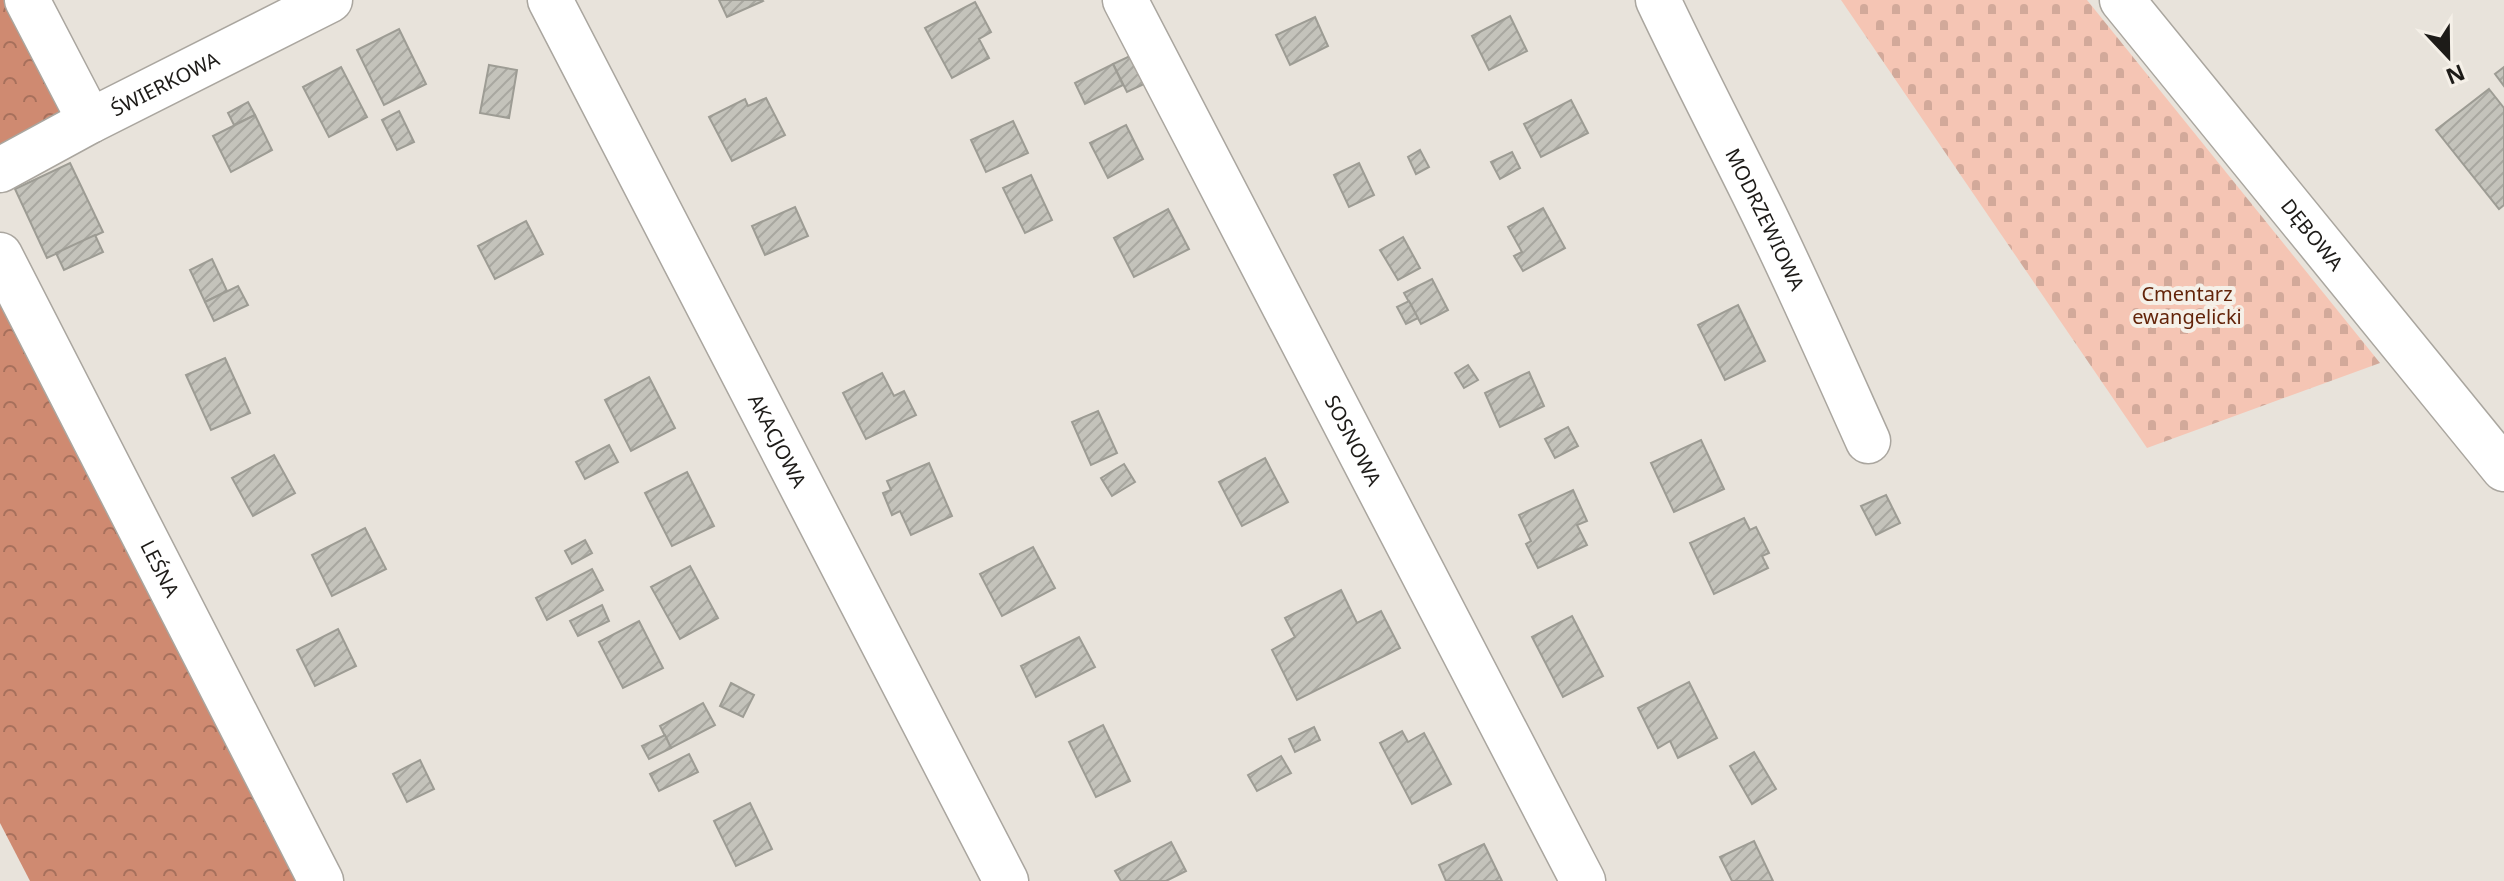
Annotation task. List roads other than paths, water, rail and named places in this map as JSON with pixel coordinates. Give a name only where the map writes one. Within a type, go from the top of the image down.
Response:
[{"type":"street","points":[[27,0],[90,121]]},
{"type":"street","name":"ŚWIERKOWA","points":[[0,170],[330,0]]},
{"type":"street","name":"AKACJOWA","points":[[550,0],[1006,881]]},
{"type":"street","name":"SOSNOWA","points":[[1125,0],[1583,881]]},
{"type":"street","name":"MODRZEWIOWA","points":[[1658,0],[1698,87],[1804,296],[1868,441]]},
{"type":"street","name":"DĘBOWA","points":[[2122,0],[2504,469]]},
{"type":"street","name":"LEŚNA","points":[[0,255],[321,881]]},
{"type":"park label","name":"Cmentarz ewangelicki","points":[[2187,304]]}]
